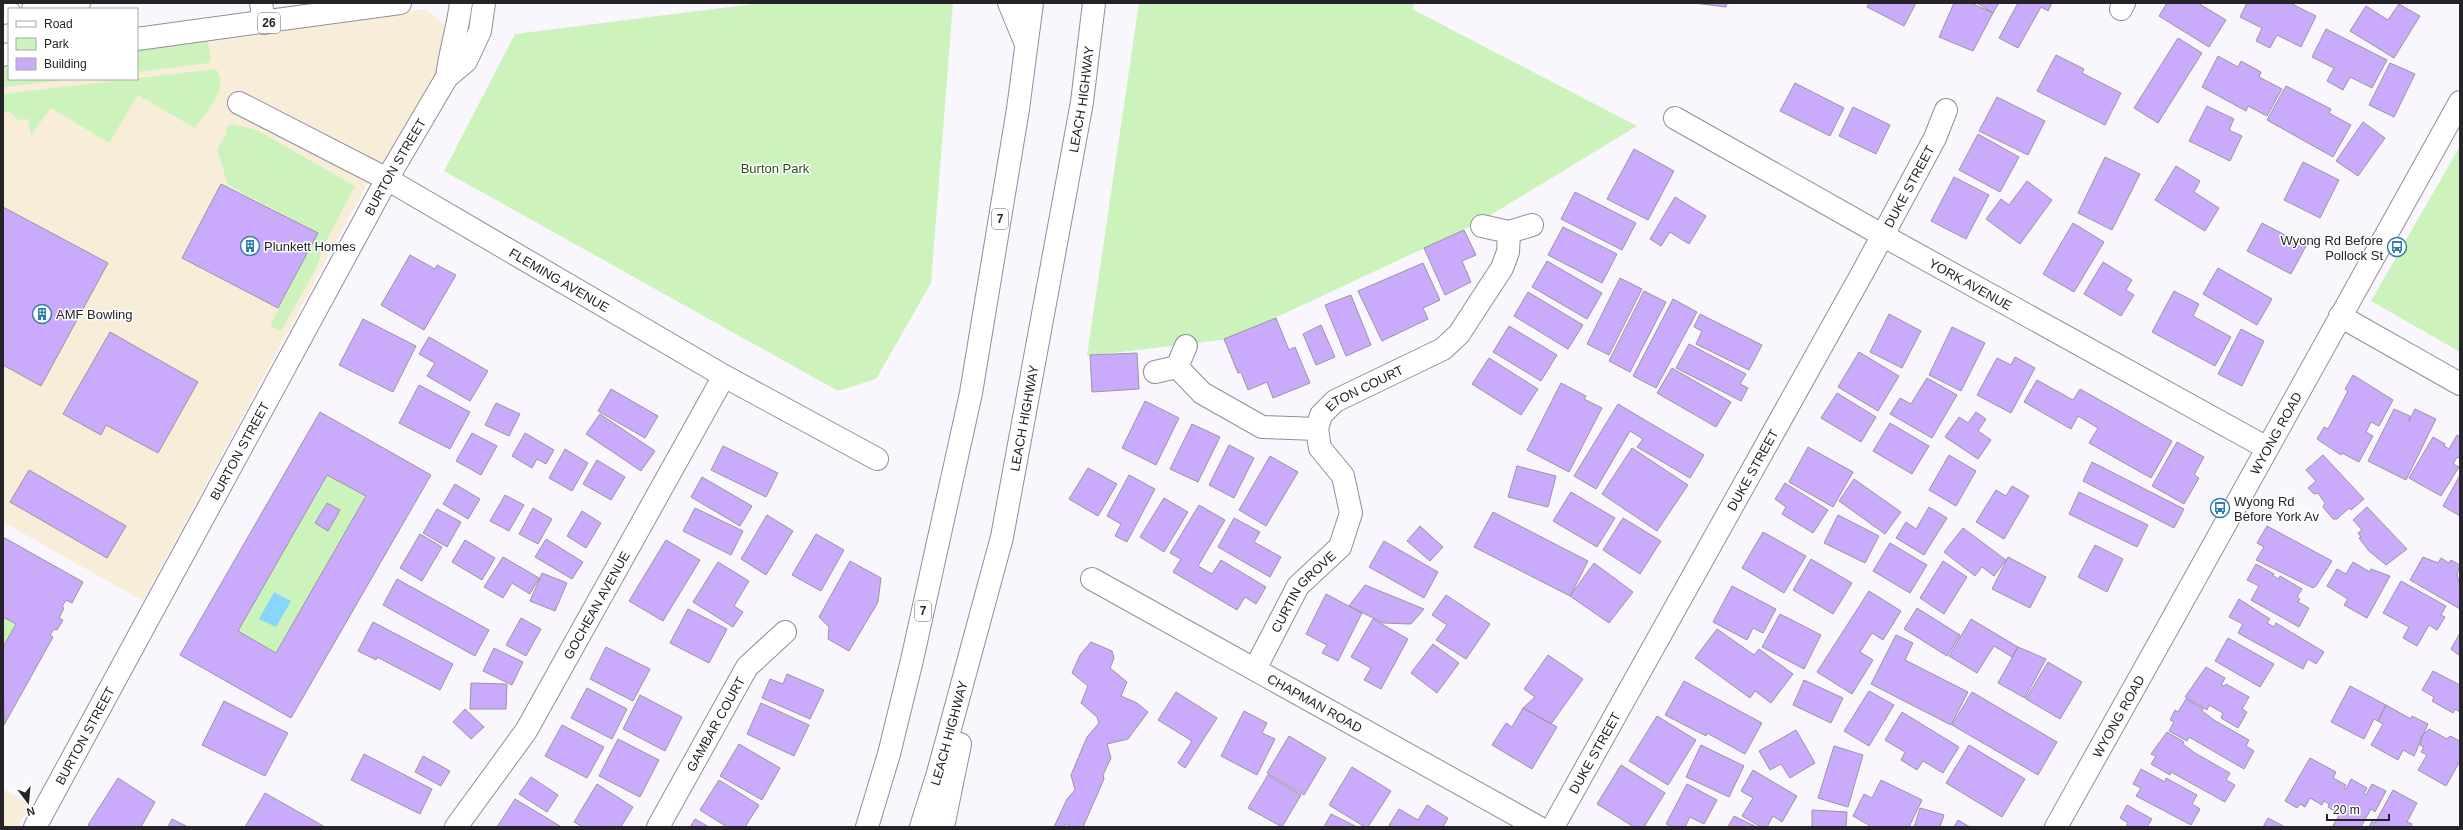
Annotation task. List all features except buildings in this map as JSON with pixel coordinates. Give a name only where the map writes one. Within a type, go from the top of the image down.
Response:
[{"type":"main road","points":[[37,8],[54,4],[79,3]]},
{"type":"main road","name":"26","points":[[138,39],[263,13],[400,3]]},
{"type":"main road","name":"BURTON STREET","points":[[448,77],[450,52],[457,34],[461,3]]},
{"type":"main road","name":"BURTON STREET","points":[[35,827],[387,179],[448,77],[466,61],[480,31],[484,3]]},
{"type":"main road","points":[[1009,3],[1026,46]]},
{"type":"main road","name":"7","points":[[866,827],[889,754],[909,674],[971,393],[1018,109],[1032,3]]},
{"type":"main road","name":"LEACH HIGHWAY","points":[[921,827],[938,773],[1002,537],[1082,102],[1094,3]]},
{"type":"main road","points":[[1092,24],[1106,3]]},
{"type":"main road","name":"WYONG ROAD","points":[[2056,827],[2227,524],[2267,448],[2460,102]]},
{"type":"main road","name":"FLEMING AVENUE","points":[[239,103],[387,179],[724,376],[877,460]]},
{"type":"main road","name":"DUKE STREET","points":[[1553,827],[1882,235],[1935,138],[1946,110]]},
{"type":"main road","name":"YORK AVENUE","points":[[1675,118],[1882,235],[2267,448]]},
{"type":"main road","points":[[1482,226],[1509,232],[1532,225]]},
{"type":"main road","name":"ETON COURT","points":[[1177,367],[1202,393],[1262,427],[1317,429],[1321,415],[1335,401],[1443,349],[1459,334],[1502,268],[1508,252],[1509,232]]},
{"type":"main road","points":[[2340,316],[2460,384]]},
{"type":"main road","points":[[1155,372],[1177,367],[1186,346]]},
{"type":"main road","name":"GOCHEAN AVENUE","points":[[456,827],[526,732],[724,376]]},
{"type":"main road","name":"CURTIN GROVE","points":[[1255,669],[1298,586],[1340,547],[1352,513],[1343,476],[1320,448],[1317,429]]},
{"type":"main road","points":[[943,827],[1002,537]]},
{"type":"main road","name":"CHAPMAN ROAD","points":[[1092,579],[1538,827]]},
{"type":"main road","name":"GAMBAR COURT","points":[[658,827],[747,667],[785,632]]},
{"type":"shaded area","points":[[426,9],[445,25],[446,58],[397,146],[374,171],[143,601],[3,522],[3,60],[8,59],[8,80],[138,80],[138,44]]},
{"type":"shaded area","points":[[3,789],[30,804],[18,827],[3,827]]},
{"type":"green space","name":"Burton Park","points":[[761,3],[953,3],[931,283],[876,379],[838,391],[444,171],[515,34]]},
{"type":"green space","points":[[1139,3],[1415,3],[1412,9],[1637,126],[1476,224],[1230,339],[1087,356]]},
{"type":"green space","points":[[208,41],[211,59],[209,63],[138,72],[138,51]]},
{"type":"green space","points":[[3,68],[8,68],[8,80],[67,80],[3,87]]},
{"type":"green space","points":[[216,69],[220,77],[220,85],[219,92],[211,107],[195,128],[138,95],[109,143],[51,108],[31,135],[28,119],[18,120],[9,111],[3,112],[3,94],[122,80],[138,80],[138,78]]},
{"type":"green space","points":[[231,124],[257,130],[355,186],[323,247],[317,267],[281,331],[270,326],[318,233],[228,185],[217,149],[227,133],[225,129]]},
{"type":"green space","points":[[2460,146],[2460,352],[2371,301]]},
{"type":"green space","points":[[327,475],[366,496],[276,653],[238,631]],"holes":[[[326,503],[340,510],[328,531],[315,523]]]},
{"type":"green space","points":[[3,617],[16,624],[3,647]]},
{"type":"water","points":[[274,592],[291,601],[276,627],[259,619]]},
{"type":"place","name":"Plunkett Homes","points":[[250,246]]},
{"type":"place","name":"Wyong Rd Before Pollock St","points":[[2397,247]]},
{"type":"place","name":"AMF Bowling","points":[[42,314]]},
{"type":"place","name":"Wyong Rd Before York Av","points":[[2220,508]]}]
